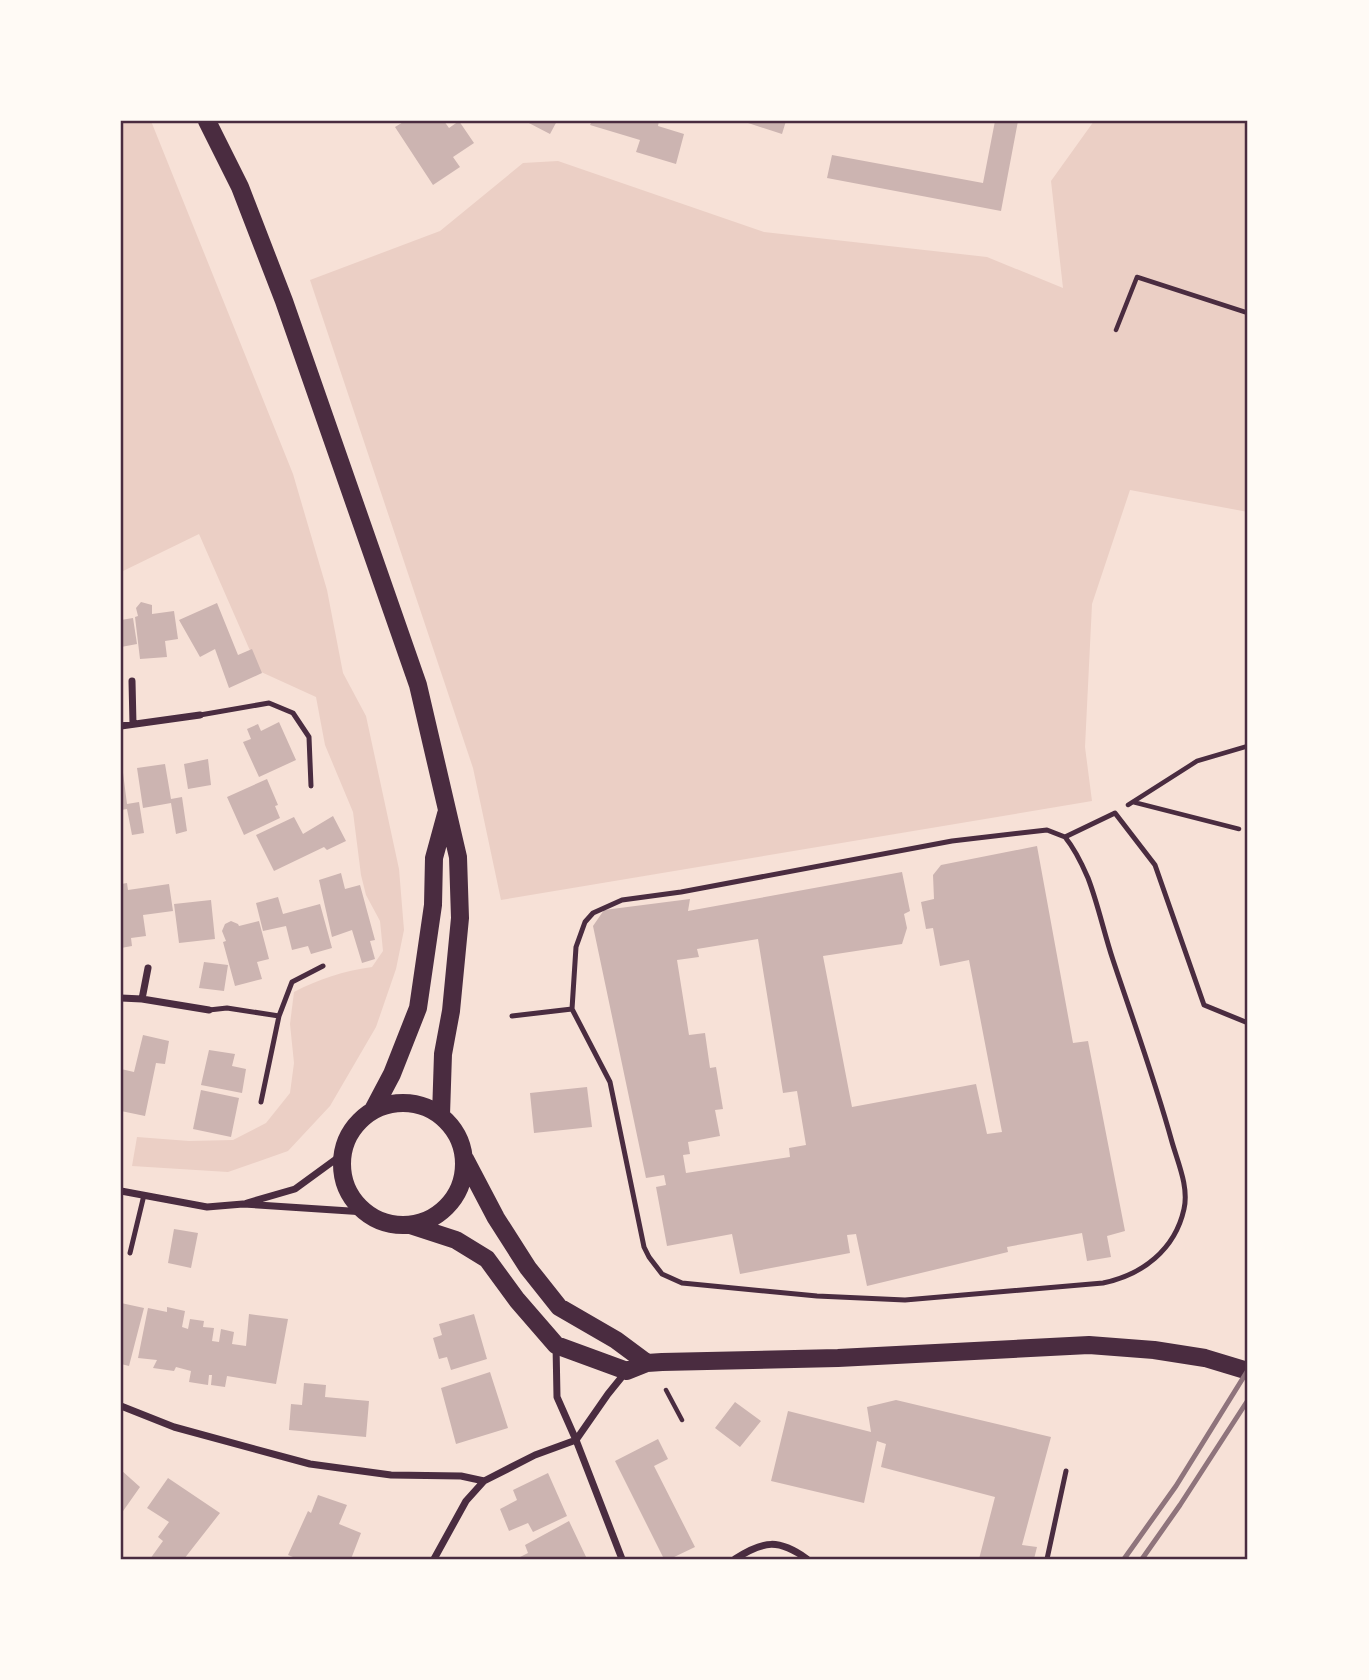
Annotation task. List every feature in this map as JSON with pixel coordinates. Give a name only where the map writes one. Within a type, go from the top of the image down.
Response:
[{"type":"main road","points":[[207,121],[240,187],[284,301],[418,685],[458,857],[460,918],[451,1011],[443,1054],[441,1115]]},
{"type":"main road","points":[[373,1110],[392,1074],[418,1008],[433,905],[435,858],[447,809]]},
{"type":"main road","points":[[647,1363],[616,1340],[559,1307],[528,1268],[496,1218],[464,1156],[460,1141],[441,1115],[425,1106],[408,1102],[390,1103],[373,1110],[358,1121],[342,1154],[342,1170],[346,1186],[365,1212],[379,1220],[410,1225],[456,1240],[487,1259],[517,1300],[556,1345],[626,1371],[647,1363],[838,1358],[1089,1345],[1154,1350],[1205,1358],[1248,1371]]},
{"type":"main road","points":[[410,1225],[429,1220],[445,1209],[457,1194],[463,1175],[464,1156]]},
{"type":"street","points":[[132,681],[133,724]]},
{"type":"street","points":[[121,726],[200,715]]},
{"type":"street","points":[[142,999],[148,968]]},
{"type":"street","points":[[121,998],[209,1010]]},
{"type":"street","points":[[243,1205],[295,1189],[342,1154]]},
{"type":"street","points":[[121,1191],[207,1207],[243,1205],[365,1212]]},
{"type":"street","points":[[556,1345],[557,1397],[622,1559]]},
{"type":"street","points":[[434,1559],[466,1501],[484,1481],[535,1455],[576,1440],[626,1371]]},
{"type":"street","points":[[121,1406],[174,1427],[310,1464],[391,1475],[461,1476],[484,1481]]},
{"type":"street","points":[[735,1559],[752,1548],[771,1543],[792,1549],[807,1559]]},
{"type":"lane","points":[[200,715],[269,703],[293,713],[309,737],[311,786]]},
{"type":"lane","points":[[1065,836],[1115,813],[1155,865],[1204,1005],[1248,1023]]},
{"type":"lane","points":[[1047,830],[1065,836],[1088,877],[1158,1090],[1185,1186],[1184,1210],[1170,1241],[1152,1262],[1122,1279],[1103,1283],[905,1300],[817,1296],[688,1284],[671,1279],[658,1269],[644,1247],[610,1082],[572,1009],[573,959],[580,933],[593,913],[614,903],[952,841],[1047,830]]},
{"type":"lane","points":[[261,1102],[279,1016],[292,982],[323,966]]},
{"type":"lane","points":[[209,1010],[227,1009],[279,1016]]},
{"type":"lane","points":[[512,1016],[572,1009]]},
{"type":"lane","points":[[130,1253],[144,1195]]},
{"type":"lane","points":[[1047,1559],[1066,1471]]},
{"type":"path","points":[[1116,330],[1137,277],[1248,313]]},
{"type":"path","points":[[1115,813],[1197,761],[1248,746]]},
{"type":"path","points":[[1132,802],[1240,829]]},
{"type":"path","points":[[666,1390],[682,1420]]},
{"type":"shaded area","points":[[121,121],[151,121],[293,474],[327,590],[343,673],[366,716],[399,869],[404,930],[396,969],[376,1027],[330,1106],[288,1151],[228,1172],[132,1166],[137,1137],[189,1141],[233,1140],[266,1123],[290,1093],[294,1063],[290,1024],[294,992],[332,976],[372,967],[383,951],[380,921],[366,895],[353,812],[325,745],[316,697],[259,671],[199,534],[121,572]]},
{"type":"shaded area","points":[[1094,121],[1248,121],[1248,512],[1130,490],[1092,604],[1085,747],[1092,801],[501,900],[473,768],[310,280],[440,231],[523,163],[558,161],[764,232],[987,257],[1063,288],[1051,181]]},
{"type":"building","points":[[405,121],[444,121],[449,128],[459,121],[474,143],[453,157],[460,167],[433,185],[395,127]]},
{"type":"building","points":[[525,121],[557,121],[550,134]]},
{"type":"building","points":[[592,121],[659,121],[658,126],[684,134],[676,164],[636,152],[640,140],[590,125]]},
{"type":"building","points":[[786,121],[782,134],[748,123]]},
{"type":"building","points":[[995,121],[1018,121],[1001,211],[827,178],[832,155],[983,183]]},
{"type":"building","points":[[141,602],[152,605],[152,614],[174,611],[178,639],[165,641],[167,657],[140,659],[135,617],[138,616],[136,608]]},
{"type":"building","points":[[217,603],[238,655],[252,649],[262,673],[229,688],[215,649],[200,657],[179,620]]},
{"type":"building","points":[[133,618],[137,644],[121,647],[121,620]]},
{"type":"building","points":[[279,722],[296,760],[259,777],[243,742],[251,739],[247,729],[258,724],[261,731]]},
{"type":"building","points":[[208,759],[211,785],[188,789],[184,764]]},
{"type":"building","points":[[165,764],[171,799],[182,797],[187,831],[176,834],[171,803],[143,808],[137,768]]},
{"type":"building","points":[[122,765],[127,804],[139,802],[144,833],[132,835],[127,809],[121,810]]},
{"type":"building","points":[[267,779],[278,805],[275,806],[280,818],[244,835],[227,797]]},
{"type":"building","points":[[333,816],[346,841],[327,850],[324,847],[274,871],[256,835],[294,817],[303,834]]},
{"type":"building","points":[[1037,846],[1073,1043],[1088,1041],[1125,1231],[1107,1236],[1111,1257],[1087,1261],[1082,1233],[1007,1247],[1008,1252],[867,1286],[856,1234],[847,1235],[850,1253],[740,1274],[732,1234],[667,1246],[656,1187],[666,1185],[664,1175],[646,1178],[593,926],[604,910],[690,899],[688,911],[902,872],[910,911],[904,914],[907,928],[902,944],[823,956],[852,1107],[976,1084],[987,1134],[1002,1132],[969,960],[940,966],[933,928],[926,929],[921,902],[934,899],[933,875],[941,865]],"holes":[[[758,939],[783,1093],[797,1091],[806,1145],[789,1148],[790,1157],[686,1173],[683,1155],[690,1154],[688,1142],[720,1136],[715,1110],[723,1109],[716,1067],[710,1068],[705,1033],[689,1035],[677,960],[699,957],[697,949]]]},
{"type":"building","points":[[341,873],[345,889],[360,885],[375,940],[370,941],[375,959],[362,963],[352,930],[332,937],[319,880]]},
{"type":"building","points":[[127,883],[128,890],[169,884],[173,911],[143,915],[146,936],[131,938],[132,946],[121,948],[121,884]]},
{"type":"building","points":[[278,897],[283,914],[320,904],[332,948],[311,954],[308,946],[292,950],[286,926],[263,931],[256,903]]},
{"type":"building","points":[[211,900],[215,939],[179,943],[174,904]]},
{"type":"building","points":[[231,921],[239,926],[259,921],[269,959],[257,962],[262,979],[235,986],[222,931],[225,924]]},
{"type":"building","points":[[204,962],[228,965],[224,991],[199,988]]},
{"type":"building","points":[[143,1035],[169,1041],[165,1064],[156,1063],[145,1116],[121,1111],[121,1069],[134,1072]]},
{"type":"building","points":[[209,1050],[235,1054],[232,1066],[246,1069],[242,1093],[201,1085]]},
{"type":"building","points":[[587,1087],[592,1127],[534,1133],[530,1093]]},
{"type":"building","points":[[201,1090],[239,1098],[231,1137],[193,1129]]},
{"type":"building","points":[[174,1229],[198,1233],[191,1268],[168,1263]]},
{"type":"building","points":[[121,1303],[144,1308],[129,1366],[121,1364]]},
{"type":"building","points":[[167,1307],[185,1311],[182,1327],[188,1329],[190,1319],[204,1321],[203,1327],[214,1328],[212,1341],[219,1342],[221,1329],[234,1332],[232,1344],[246,1346],[249,1314],[288,1319],[276,1384],[227,1376],[225,1387],[211,1385],[212,1375],[209,1375],[208,1385],[189,1382],[191,1371],[176,1367],[174,1371],[153,1368],[157,1360],[138,1358],[148,1308],[167,1312]]},
{"type":"building","points":[[474,1314],[487,1359],[451,1370],[447,1357],[439,1359],[433,1338],[442,1335],[439,1324]]},
{"type":"building","points":[[490,1372],[508,1428],[456,1444],[441,1388]]},
{"type":"building","points":[[304,1383],[326,1385],[325,1397],[369,1401],[366,1437],[289,1430],[291,1404],[302,1405]]},
{"type":"building","points":[[896,1400],[1051,1437],[1022,1545],[1037,1547],[1034,1559],[979,1559],[995,1497],[881,1467],[886,1444],[877,1441],[864,1503],[771,1481],[788,1411],[871,1432],[867,1407]]},
{"type":"building","points":[[735,1402],[761,1421],[740,1447],[715,1428]]},
{"type":"building","points":[[658,1439],[668,1459],[654,1466],[695,1547],[670,1559],[664,1559],[615,1461]]},
{"type":"building","points":[[121,1470],[140,1487],[121,1514]]},
{"type":"building","points":[[548,1473],[567,1516],[533,1532],[528,1523],[509,1531],[500,1509],[517,1500],[513,1490]]},
{"type":"building","points":[[168,1478],[220,1513],[184,1559],[150,1559],[163,1541],[158,1537],[169,1522],[147,1508]]},
{"type":"building","points":[[318,1495],[347,1505],[339,1524],[361,1533],[351,1559],[298,1559],[288,1555]]},
{"type":"building","points":[[569,1521],[587,1559],[516,1559],[528,1553],[525,1545]]},
{"type":"railway","points":[[1124,1559],[1176,1486],[1248,1370]]},
{"type":"railway","points":[[1142,1559],[1248,1400]]}]
